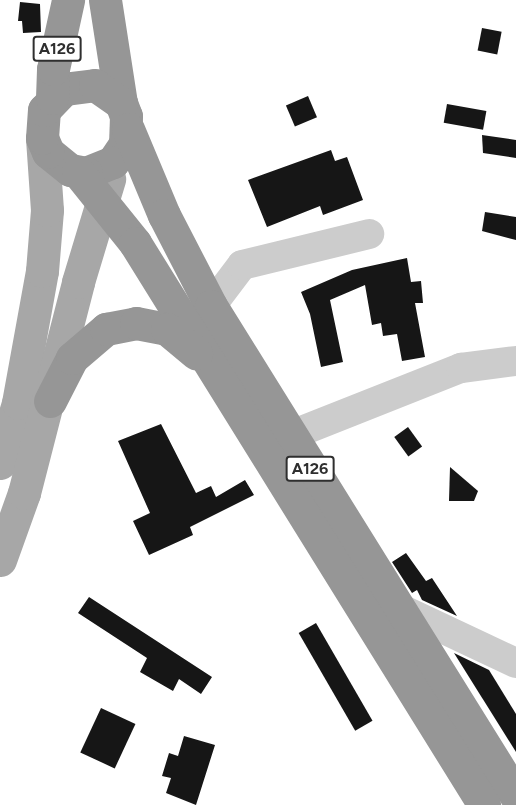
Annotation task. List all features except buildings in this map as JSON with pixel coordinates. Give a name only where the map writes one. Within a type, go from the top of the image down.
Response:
[{"type":"highway","name":"A126","points":[[52,98],[53,69],[68,0]]},
{"type":"highway","name":"A126","points":[[105,0],[124,116],[164,215],[211,306],[516,796]]},
{"type":"highway","name":"A126","points":[[124,116],[95,85],[64,89],[52,98],[44,110],[42,138],[59,163],[78,172],[104,200],[135,243],[484,805]]},
{"type":"highway","points":[[78,172],[99,169],[113,162],[125,144],[124,116]]},
{"type":"highway","points":[[24,390],[106,329],[135,323],[166,329],[178,336],[223,387]]},
{"type":"main road","points":[[0,560],[24,493],[24,390],[43,261],[47,171],[42,138]]},
{"type":"main road","points":[[0,463],[24,390],[85,254],[104,200],[113,162]]},
{"type":"street","points":[[211,306],[242,265],[369,234]]},
{"type":"street","points":[[290,436],[461,368],[513,365]]},
{"type":"street","points":[[399,608],[516,663]]}]
